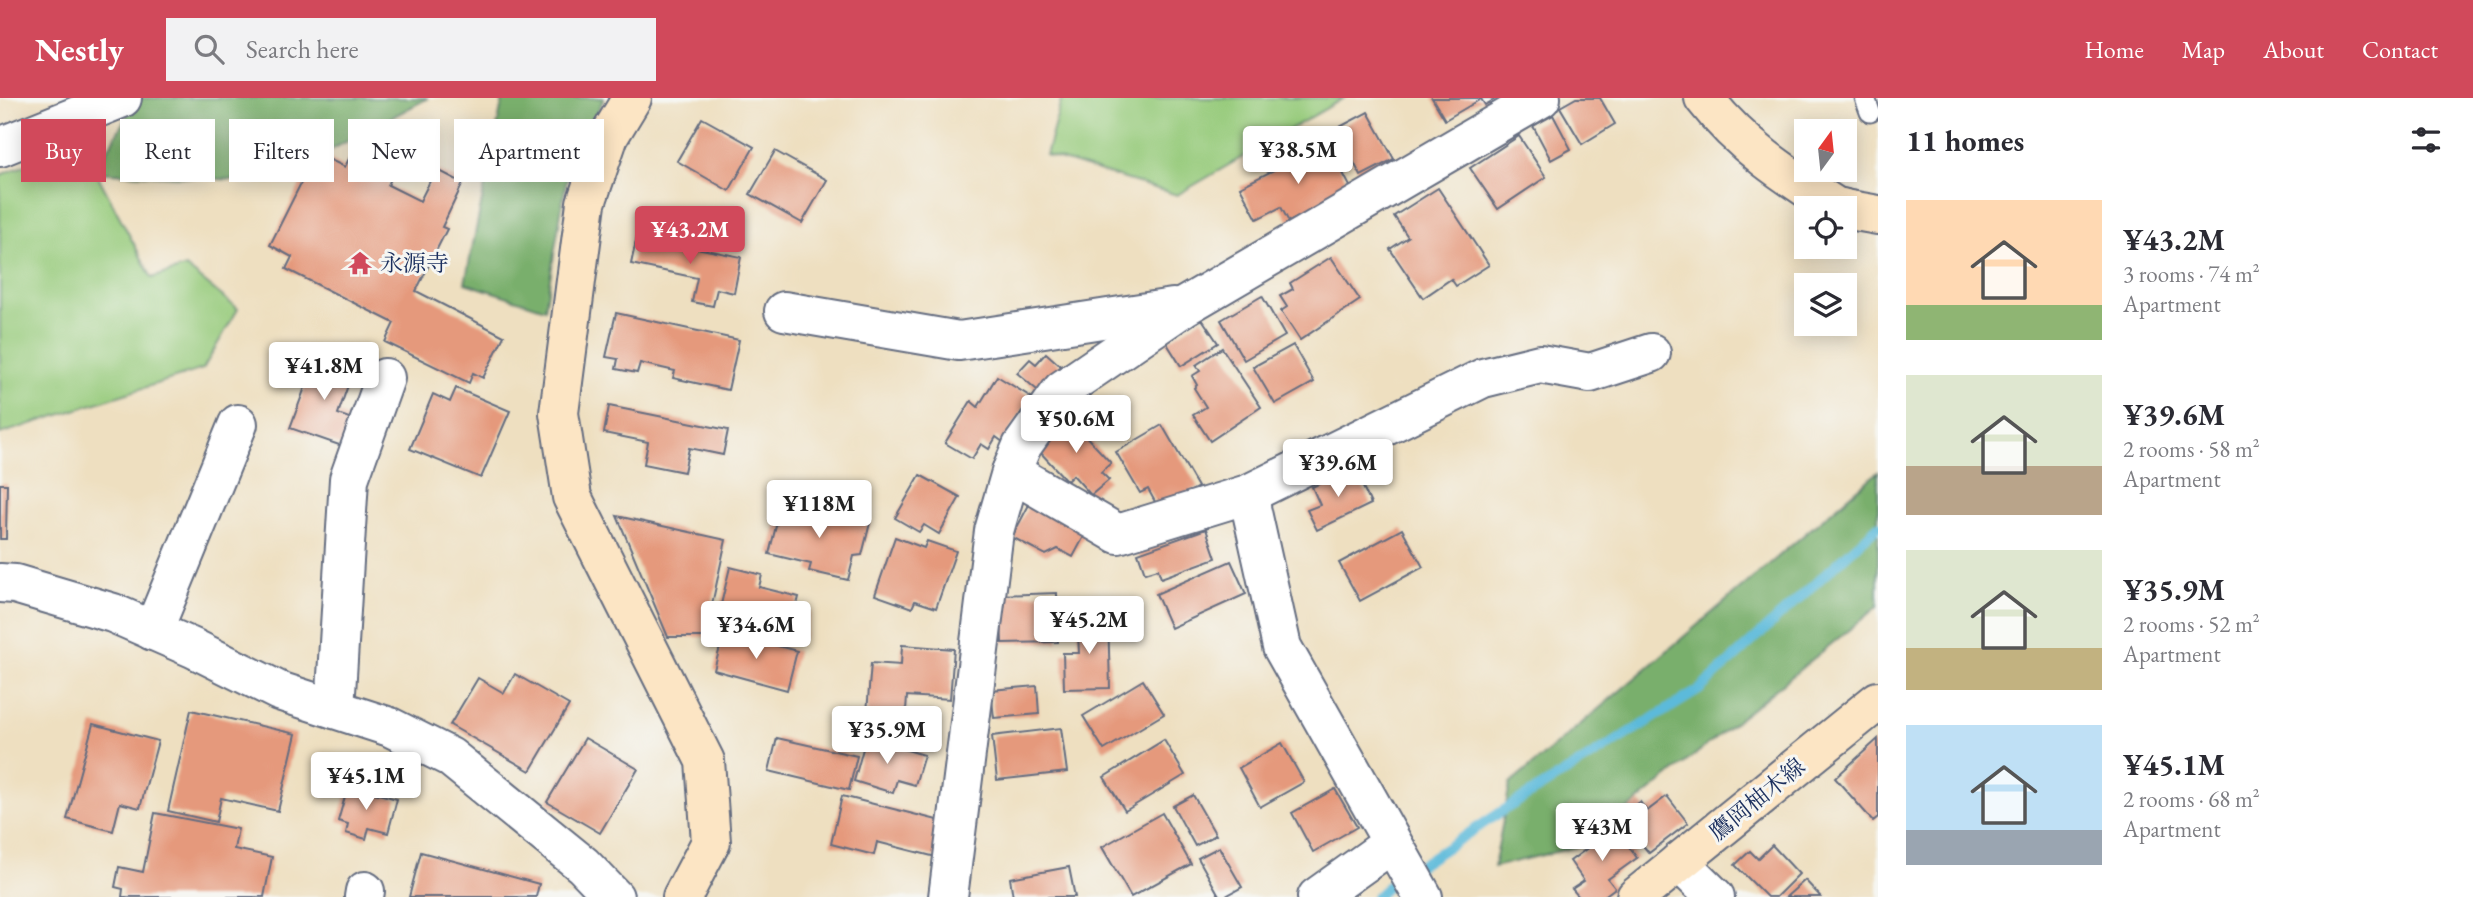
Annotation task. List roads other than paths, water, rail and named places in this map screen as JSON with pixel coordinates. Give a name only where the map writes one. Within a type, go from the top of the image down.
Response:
[{"type":"street","points":[[0,147],[122,98]]},
{"type":"street","points":[[632,98],[609,136],[586,203],[559,413],[572,497],[705,761],[710,842],[682,897]]},
{"type":"street","points":[[948,897],[994,531],[1011,472],[1022,446],[1062,390],[1185,306],[1541,98]]},
{"type":"street","points":[[1704,98],[1734,134],[1819,196]]},
{"type":"street","points":[[1857,211],[1878,215]]},
{"type":"street","points":[[785,310],[959,341],[1185,306]]},
{"type":"street","points":[[1011,472],[1118,534],[1248,494],[1483,378],[1540,364],[1590,373],[1651,353]]},
{"type":"street","points":[[335,709],[349,479],[385,378]]},
{"type":"street","points":[[153,631],[238,424]]},
{"type":"street","points":[[1248,494],[1282,647],[1423,897]]},
{"type":"street","points":[[0,583],[15,584],[113,613],[279,691],[390,727],[450,757],[583,865],[614,897]]},
{"type":"street","name":"鷹岡柚木線","points":[[1636,897],[1878,701]]},
{"type":"street","points":[[1317,897],[1391,844]]},
{"type":"street","points":[[1679,862],[1714,897]]},
{"type":"waterway","points":[[1376,897],[1504,810],[1699,690],[1878,526]]},
{"type":"place","name":"永源寺","points":[[360,263]]}]
